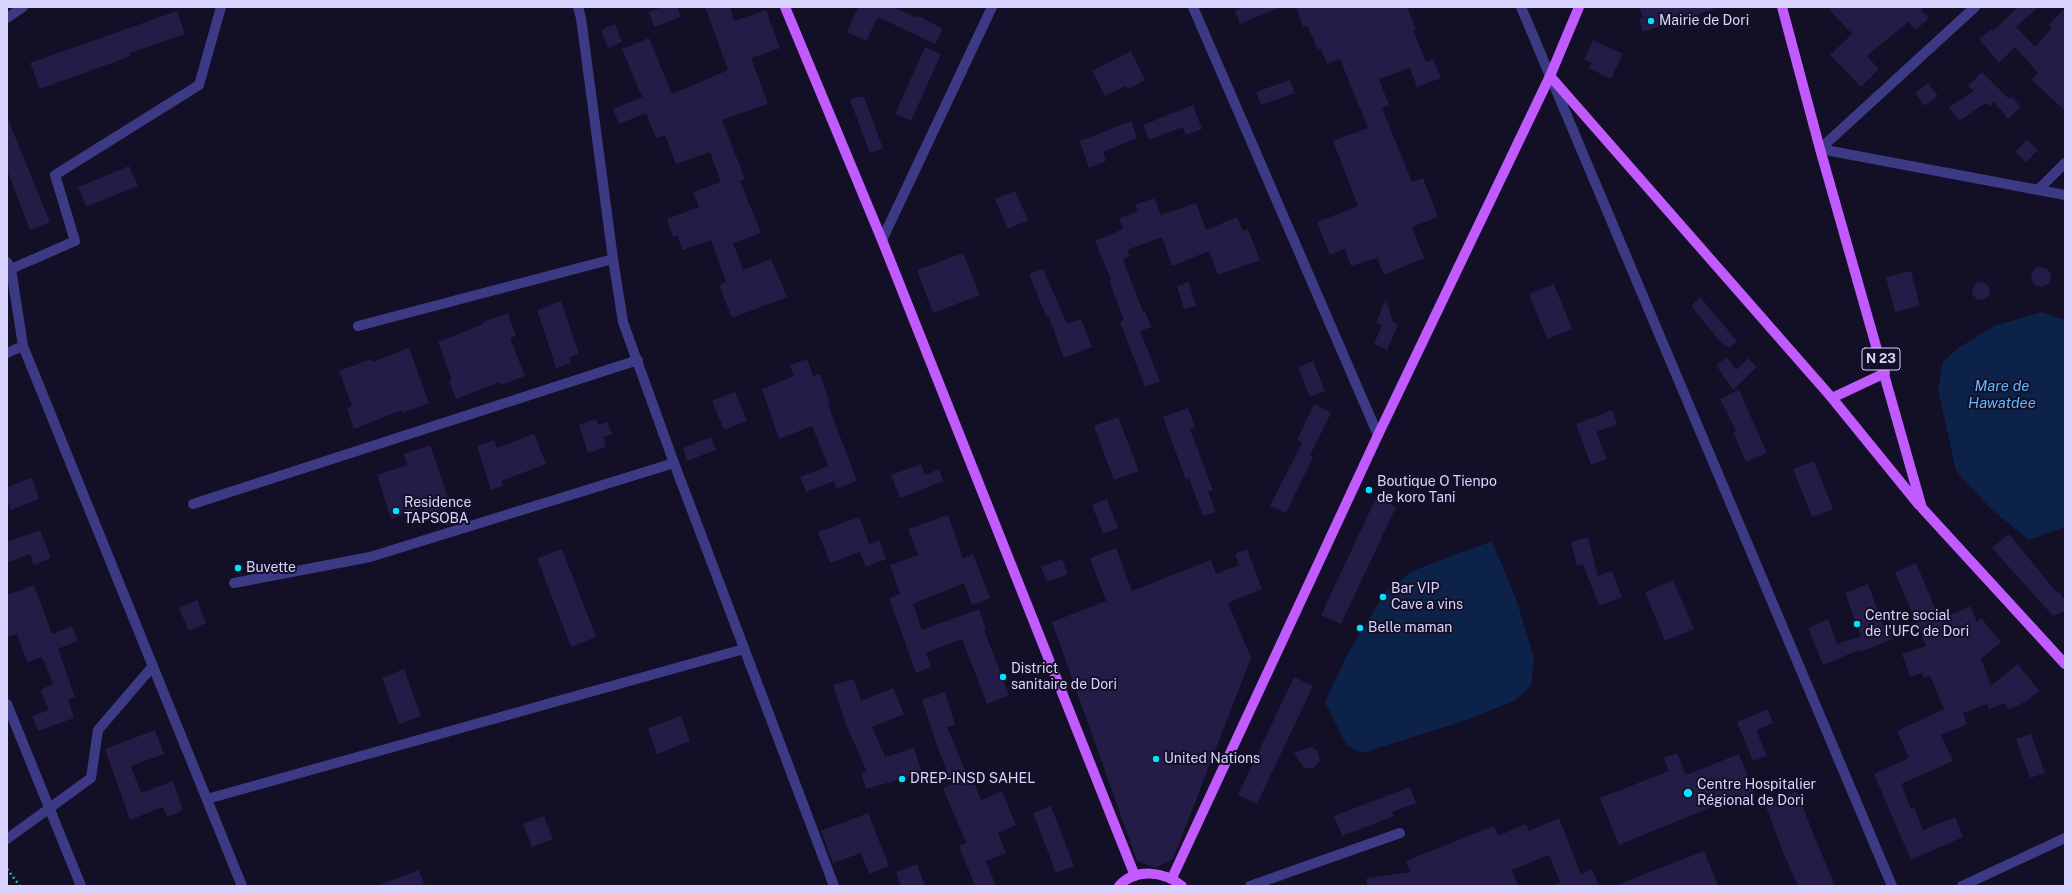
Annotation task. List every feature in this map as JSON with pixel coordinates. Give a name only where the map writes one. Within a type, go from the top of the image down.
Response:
[{"type":"main road","points":[[785,7],[882,240],[1135,876]]},
{"type":"main road","points":[[1172,878],[1378,435],[1550,76],[1579,7]]},
{"type":"main road","name":"N 23","points":[[1782,7],[1820,149],[1885,373],[1922,508],[2065,664]]},
{"type":"main road","points":[[1550,76],[1832,398],[1922,508]]},
{"type":"main road","points":[[1832,398],[1885,373]]},
{"type":"main road","points":[[1119,886],[1135,876],[1154,873],[1172,878],[1182,886]]},
{"type":"street","points":[[7,18],[23,7]]},
{"type":"street","points":[[221,7],[199,85],[55,175],[75,241],[9,266],[23,346],[242,886]]},
{"type":"street","points":[[578,7],[581,18],[612,259],[623,322],[674,462],[834,886]]},
{"type":"street","points":[[882,240],[992,7]]},
{"type":"street","points":[[1193,7],[1378,435]]},
{"type":"street","points":[[1521,7],[1638,281],[1892,886]]},
{"type":"street","points":[[1820,149],[1975,7]]},
{"type":"street","points":[[1820,149],[2065,195]]},
{"type":"street","points":[[2038,190],[2065,163]]},
{"type":"street","points":[[358,326],[612,259]]},
{"type":"street","points":[[7,353],[23,346]]},
{"type":"street","points":[[194,504],[638,360]]},
{"type":"street","points":[[234,583],[370,557],[674,462]]},
{"type":"street","points":[[207,799],[744,649]]},
{"type":"street","points":[[7,839],[49,810],[91,778],[98,730],[153,666]]},
{"type":"street","points":[[7,704],[81,886]]},
{"type":"street","points":[[1250,886],[1400,833]]},
{"type":"street","points":[[1962,886],[2065,838]]},
{"type":"path","points":[[7,869],[20,886]]},
{"type":"water","name":"Mare de Hawatdee","points":[[2042,312],[2065,320],[2065,527],[2029,540],[1991,509],[1956,471],[1938,389],[1943,362],[1958,348],[1994,326]]},
{"type":"water","points":[[1492,541],[1516,599],[1534,657],[1531,685],[1516,700],[1464,721],[1362,753],[1347,746],[1325,702],[1348,653],[1385,593],[1412,571]]},
{"type":"building","points":[[662,7],[677,7],[681,17],[654,27],[649,12]]},
{"type":"building","points":[[705,7],[730,7],[734,21],[766,10],[780,48],[751,58],[768,104],[722,120],[745,179],[740,181],[761,233],[733,243],[743,270],[771,259],[787,297],[732,318],[719,285],[726,282],[711,240],[682,250],[678,235],[673,237],[667,219],[699,207],[693,192],[721,182],[710,152],[676,164],[665,135],[656,138],[646,113],[619,124],[613,109],[642,97],[622,49],[649,38],[672,94],[728,70]]},
{"type":"building","points":[[858,7],[894,7],[916,18],[917,15],[943,29],[935,44],[878,17],[866,41],[847,32]]},
{"type":"building","points":[[1244,7],[1281,7],[1240,24],[1235,11]]},
{"type":"building","points":[[1296,7],[1407,7],[1416,29],[1413,30],[1426,62],[1433,59],[1441,78],[1417,87],[1410,68],[1379,79],[1389,105],[1382,108],[1412,182],[1423,178],[1438,217],[1412,227],[1424,258],[1384,275],[1377,258],[1351,266],[1345,249],[1330,255],[1317,222],[1358,206],[1333,141],[1368,128],[1340,59],[1327,64],[1321,49],[1318,50],[1307,25],[1303,27]]},
{"type":"building","name":"Mairie de Dori","points":[[1639,7],[1714,7],[1714,9],[1643,32],[1639,19],[1643,18]]},
{"type":"building","points":[[1827,7],[1925,7],[1921,10],[1929,18],[1916,30],[1908,22],[1867,56],[1879,69],[1861,87],[1830,55],[1852,34]]},
{"type":"building","points":[[2018,7],[2038,7],[2016,27],[2035,47],[2052,28],[2049,25],[2065,8],[2065,111],[2031,79],[2038,73],[2015,47],[1999,63],[1979,39],[1992,29],[1993,31]]},
{"type":"building","points":[[177,11],[185,34],[130,53],[131,56],[40,89],[30,63]]},
{"type":"building","points":[[615,24],[622,42],[608,48],[601,30]]},
{"type":"building","points":[[1593,40],[1623,54],[1611,79],[1589,68],[1592,63],[1584,60]]},
{"type":"building","points":[[925,47],[941,54],[911,121],[895,114]]},
{"type":"building","points":[[1131,51],[1145,80],[1128,89],[1126,86],[1105,96],[1092,71]]},
{"type":"building","points":[[1982,72],[2008,98],[2013,98],[2021,107],[2008,119],[1994,102],[1990,106],[1986,103],[1959,121],[1949,107],[1974,91],[1968,86]]},
{"type":"building","points":[[1290,80],[1295,93],[1261,105],[1256,92]]},
{"type":"building","points":[[1928,83],[1938,96],[1925,106],[1915,93]]},
{"type":"building","points":[[858,97],[864,97],[883,148],[870,153],[850,100]]},
{"type":"building","points":[[1193,105],[1202,129],[1186,135],[1183,127],[1149,140],[1143,125]]},
{"type":"building","points":[[7,117],[50,222],[30,230],[7,170]]},
{"type":"building","points":[[1131,121],[1137,138],[1103,152],[1106,161],[1089,168],[1080,141]]},
{"type":"building","points":[[2027,140],[2038,150],[2026,162],[2015,152]]},
{"type":"building","points":[[129,166],[138,186],[86,207],[78,187]]},
{"type":"building","points":[[1015,191],[1028,220],[1008,229],[995,199]]},
{"type":"building","points":[[1154,198],[1161,215],[1196,203],[1206,230],[1237,217],[1243,231],[1248,229],[1260,260],[1218,275],[1209,251],[1172,266],[1162,237],[1127,250],[1130,256],[1123,259],[1143,312],[1145,311],[1151,327],[1140,331],[1160,381],[1145,387],[1120,322],[1124,320],[1109,281],[1111,280],[1095,241],[1123,229],[1119,218],[1138,212],[1135,205]]},
{"type":"building","points":[[963,253],[980,295],[933,313],[917,270]]},
{"type":"building","points":[[2041,267],[2048,270],[2051,277],[2048,284],[2041,287],[2034,284],[2031,277],[2034,270]]},
{"type":"building","points":[[1043,269],[1067,324],[1081,319],[1092,347],[1064,358],[1048,315],[1046,316],[1029,274]]},
{"type":"building","points":[[1911,271],[1920,306],[1895,312],[1886,277]]},
{"type":"building","points":[[1189,282],[1196,306],[1184,309],[1177,286]]},
{"type":"building","points":[[1981,282],[1987,285],[1990,291],[1987,297],[1981,300],[1975,297],[1972,291],[1975,285]]},
{"type":"building","points":[[1554,284],[1572,329],[1547,339],[1529,294]]},
{"type":"building","points":[[1700,297],[1737,341],[1729,348],[1725,344],[1723,345],[1691,306]]},
{"type":"building","points":[[1386,299],[1393,322],[1398,325],[1387,350],[1374,344],[1382,325],[1376,322]]},
{"type":"building","points":[[561,301],[579,354],[569,358],[571,363],[556,368],[537,310]]},
{"type":"building","points":[[508,313],[516,336],[510,338],[525,376],[501,385],[500,382],[456,399],[449,381],[452,380],[438,342],[483,324],[483,322]]},
{"type":"building","points":[[409,348],[429,403],[403,413],[402,410],[354,429],[347,408],[352,406],[339,371],[371,359],[372,362]]},
{"type":"building","points":[[1727,357],[1736,370],[1748,358],[1757,367],[1733,390],[1716,365]]},
{"type":"building","points":[[807,359],[813,376],[820,374],[830,404],[828,405],[857,481],[837,489],[834,481],[806,492],[800,477],[828,466],[812,426],[779,439],[762,389],[794,376],[790,365]]},
{"type":"building","points":[[1313,361],[1325,391],[1310,397],[1298,367]]},
{"type":"building","points":[[1739,390],[1767,453],[1746,462],[1733,432],[1736,431],[1720,399]]},
{"type":"building","points":[[735,392],[747,421],[724,430],[712,401]]},
{"type":"building","points":[[1314,404],[1331,413],[1310,455],[1313,457],[1286,513],[1270,506],[1302,443],[1297,440]]},
{"type":"building","points":[[1188,408],[1195,427],[1190,429],[1213,490],[1208,492],[1216,512],[1203,516],[1189,478],[1186,480],[1163,417]]},
{"type":"building","points":[[1612,410],[1617,424],[1596,432],[1607,459],[1591,465],[1576,424]]},
{"type":"building","points":[[1118,417],[1139,471],[1114,480],[1094,426]]},
{"type":"building","points":[[596,419],[598,425],[607,422],[612,434],[603,437],[606,447],[588,453],[579,425]]},
{"type":"building","points":[[534,434],[546,464],[501,481],[503,486],[491,490],[477,446],[494,440],[497,448]]},
{"type":"building","points":[[711,437],[716,450],[687,461],[683,448]]},
{"type":"building","points":[[430,445],[451,506],[426,515],[424,508],[391,519],[377,475],[407,465],[404,454]]},
{"type":"building","points":[[1814,461],[1833,509],[1812,517],[1793,469]]},
{"type":"building","points":[[921,464],[925,475],[939,469],[943,481],[900,498],[891,475]]},
{"type":"building","points":[[32,478],[39,499],[11,510],[7,499],[7,487]]},
{"type":"building","points":[[1376,498],[1396,507],[1341,624],[1321,615]]},
{"type":"building","points":[[1107,499],[1118,528],[1103,534],[1092,505]]},
{"type":"building","points":[[948,515],[963,558],[973,554],[990,598],[972,605],[964,583],[913,604],[922,630],[979,609],[986,630],[984,630],[1009,695],[987,704],[962,639],[926,653],[931,667],[916,673],[889,598],[900,594],[890,565],[918,555],[908,529]]},
{"type":"building","points":[[859,517],[869,544],[879,540],[886,559],[866,567],[860,552],[830,563],[818,532]]},
{"type":"building","points":[[40,530],[51,558],[34,565],[30,554],[7,563],[7,542]]},
{"type":"building","points":[[2009,534],[2057,593],[2059,592],[2065,601],[2065,611],[2053,616],[1992,548]]},
{"type":"building","points":[[1588,537],[1598,576],[1612,571],[1622,597],[1599,606],[1583,564],[1577,566],[1571,542]]},
{"type":"building","name":"United Nations","points":[[1116,548],[1132,591],[1211,560],[1216,574],[1239,565],[1235,554],[1247,549],[1262,589],[1228,603],[1251,658],[1173,859],[1155,868],[1137,861],[1052,622],[1106,601],[1090,558]]},
{"type":"building","points":[[562,549],[596,637],[571,647],[537,558]]},
{"type":"building","points":[[1062,559],[1068,574],[1047,582],[1041,567]]},
{"type":"building","points":[[1916,563],[1940,620],[1970,606],[1977,622],[1981,618],[2001,642],[1981,659],[1991,686],[2018,664],[2039,691],[2025,702],[2008,710],[2005,703],[1989,709],[1987,704],[1963,713],[1967,724],[1941,735],[1953,761],[1901,784],[1911,809],[1914,807],[1923,830],[1955,817],[1963,837],[1911,860],[1874,774],[1909,758],[1897,731],[1944,709],[1930,676],[1923,678],[1922,673],[1910,677],[1902,654],[1926,646],[1895,572]]},
{"type":"building","points":[[1673,580],[1694,629],[1665,641],[1645,592]]},
{"type":"building","points":[[1868,584],[1884,628],[1889,627],[1893,639],[1859,652],[1859,650],[1823,665],[1808,628],[1828,619],[1837,644],[1861,636],[1845,593]]},
{"type":"building","points":[[34,585],[52,634],[72,626],[78,641],[58,649],[75,697],[68,700],[74,718],[38,731],[32,716],[49,710],[40,690],[53,684],[42,657],[27,662],[17,634],[7,637],[7,595]]},
{"type":"building","points":[[197,600],[206,623],[189,631],[179,608]]},
{"type":"building","points":[[404,669],[421,716],[399,724],[382,678]]},
{"type":"building","points":[[1294,677],[1313,686],[1257,804],[1238,795]]},
{"type":"building","points":[[854,679],[861,701],[893,688],[904,714],[872,727],[885,757],[914,748],[922,773],[866,789],[861,773],[867,772],[845,722],[833,685]]},
{"type":"building","points":[[945,692],[955,725],[947,727],[968,777],[971,775],[981,800],[1002,791],[1016,825],[998,833],[1006,853],[986,861],[996,886],[975,886],[959,846],[966,843],[943,788],[952,784],[936,743],[922,699]]},
{"type":"building","points":[[1768,709],[1773,723],[1756,730],[1767,756],[1753,761],[1737,722]]},
{"type":"building","points":[[681,716],[690,741],[657,754],[648,728]]},
{"type":"building","points":[[155,730],[164,754],[131,766],[141,793],[173,781],[183,810],[167,817],[163,807],[130,820],[105,749]]},
{"type":"building","points":[[2031,734],[2045,773],[2030,778],[2016,739]]},
{"type":"building","points":[[1310,747],[1318,751],[1320,761],[1313,768],[1304,768],[1294,753]]},
{"type":"building","points":[[1677,753],[1686,775],[1739,754],[1755,794],[1722,807],[1721,803],[1619,845],[1600,798],[1669,771],[1664,758]]},
{"type":"building","points":[[1410,787],[1416,803],[1392,812],[1394,816],[1342,836],[1334,816]]},
{"type":"building","points":[[1797,791],[1835,886],[1798,886],[1783,852],[1765,804]]},
{"type":"building","points":[[1051,806],[1074,866],[1056,873],[1033,813]]},
{"type":"building","points":[[868,813],[889,866],[869,874],[861,853],[833,863],[821,831]]},
{"type":"building","points":[[544,816],[553,839],[532,847],[523,824]]},
{"type":"building","points":[[1559,818],[1581,874],[1592,869],[1599,886],[1552,886],[1560,882],[1549,855],[1512,870],[1518,886],[1367,886],[1367,878],[1411,872],[1406,861],[1494,826],[1498,836],[1526,824],[1529,831]]},
{"type":"building","points":[[1704,851],[1718,886],[1617,886],[1617,885]]},
{"type":"building","points":[[917,864],[925,886],[901,886],[896,872]]},
{"type":"building","points":[[419,870],[425,886],[379,885]]},
{"type":"place","name":"Mairie de Dori","points":[[1651,21]]},
{"type":"place","name":"Boutique O Tienpo de koro Tani","points":[[1369,490]]},
{"type":"place","name":"Residence TAPSOBA","points":[[396,511]]},
{"type":"place","name":"Buvette","points":[[238,568]]},
{"type":"place","name":"Bar VIP Cave a vins","points":[[1383,597]]},
{"type":"place","name":"Centre social de l'UFC de Dori","points":[[1857,624]]},
{"type":"place","name":"Belle maman","points":[[1360,628]]},
{"type":"place","name":"District sanitaire de Dori","points":[[1003,677]]},
{"type":"place","name":"United Nations","points":[[1156,759]]},
{"type":"place","name":"DREP-INSD SAHEL","points":[[902,779]]},
{"type":"place","name":"Centre Hospitalier Régional de Dori","points":[[1688,793]]}]
